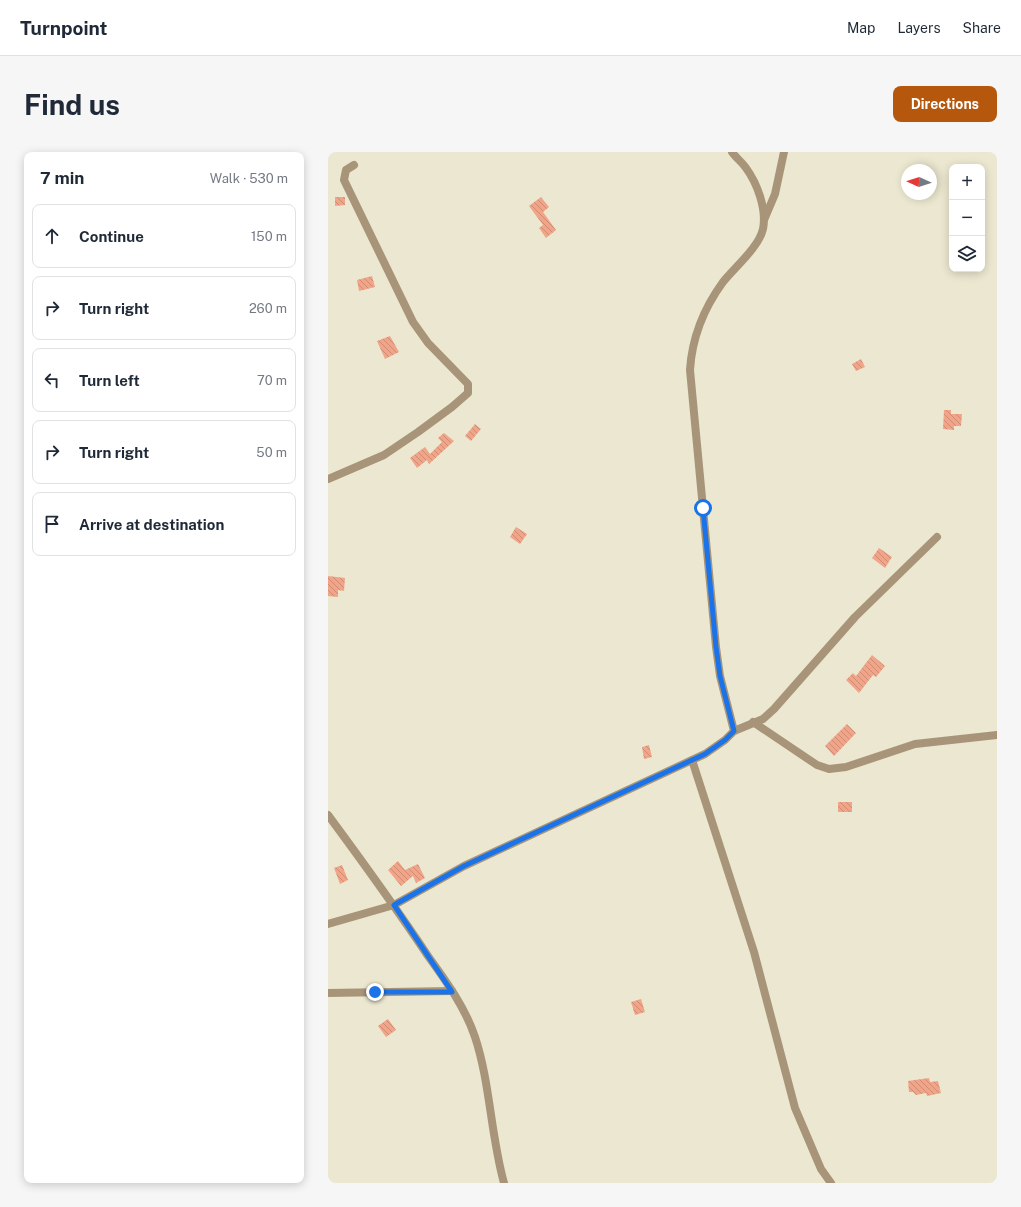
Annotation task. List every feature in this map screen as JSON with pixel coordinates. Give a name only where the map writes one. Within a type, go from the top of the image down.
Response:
[{"type":"street","points":[[732,152],[745,167],[755,184],[764,221]]},
{"type":"street","points":[[734,731],[720,676],[716,647],[690,370],[696,333],[708,306],[723,283],[756,244],[762,233],[764,221],[775,194],[784,152]]},
{"type":"street","points":[[328,479],[384,455],[452,407],[468,393],[469,388],[468,384],[428,343],[413,322],[344,180],[343,176],[346,170],[354,165]]},
{"type":"street","points":[[328,924],[394,905],[464,866],[705,754],[725,740],[734,731],[763,719],[774,709],[856,617],[937,537]]},
{"type":"street","points":[[753,722],[817,765],[829,769],[846,767],[915,744],[997,735]]},
{"type":"street","points":[[692,760],[754,952],[795,1108],[821,1169],[831,1183]]},
{"type":"street","points":[[328,815],[394,905],[467,1017],[476,1038],[504,1183]]},
{"type":"street","points":[[328,993],[452,992]]},
{"type":"building","points":[[335,197],[345,197],[345,205],[335,206]]},
{"type":"building","points":[[541,197],[549,207],[543,212],[556,230],[546,238],[539,228],[543,225],[529,206]]},
{"type":"building","points":[[372,276],[375,287],[359,291],[357,280]]},
{"type":"building","points":[[390,336],[399,352],[385,359],[377,341]]},
{"type":"building","points":[[861,359],[865,367],[856,371],[852,364]]},
{"type":"building","points":[[944,410],[951,410],[951,414],[962,414],[961,426],[954,426],[954,430],[943,429]]},
{"type":"building","points":[[475,424],[481,429],[471,441],[465,436]]},
{"type":"building","points":[[444,433],[454,441],[429,464],[427,460],[417,468],[410,458],[425,447],[430,454],[442,442],[438,438]]},
{"type":"building","points":[[516,527],[527,534],[520,544],[510,537]]},
{"type":"building","points":[[879,548],[892,557],[885,568],[872,558]]},
{"type":"building","points":[[328,576],[345,578],[344,591],[338,590],[338,597],[328,596]]},
{"type":"building","points":[[872,655],[885,666],[876,677],[873,675],[859,693],[846,680],[853,673],[856,676]]},
{"type":"building","points":[[847,724],[856,733],[834,756],[825,746]]},
{"type":"building","points":[[649,745],[652,757],[644,759],[642,747]]},
{"type":"building","points":[[838,802],[852,802],[852,812],[838,812]]},
{"type":"building","points":[[398,861],[405,870],[418,864],[425,878],[416,883],[413,876],[401,886],[388,870]]},
{"type":"building","points":[[342,865],[348,880],[340,884],[334,868]]},
{"type":"building","points":[[641,999],[645,1012],[635,1015],[631,1002]]},
{"type":"building","points":[[388,1019],[396,1030],[386,1037],[378,1026]]},
{"type":"building","points":[[929,1078],[930,1082],[938,1081],[941,1093],[927,1096],[926,1093],[916,1095],[913,1092],[909,1092],[908,1081]]},
{"type":"route","points":[[375,992],[452,992],[394,905],[464,866],[705,754],[725,740],[734,731],[720,676],[703,508]]}]
